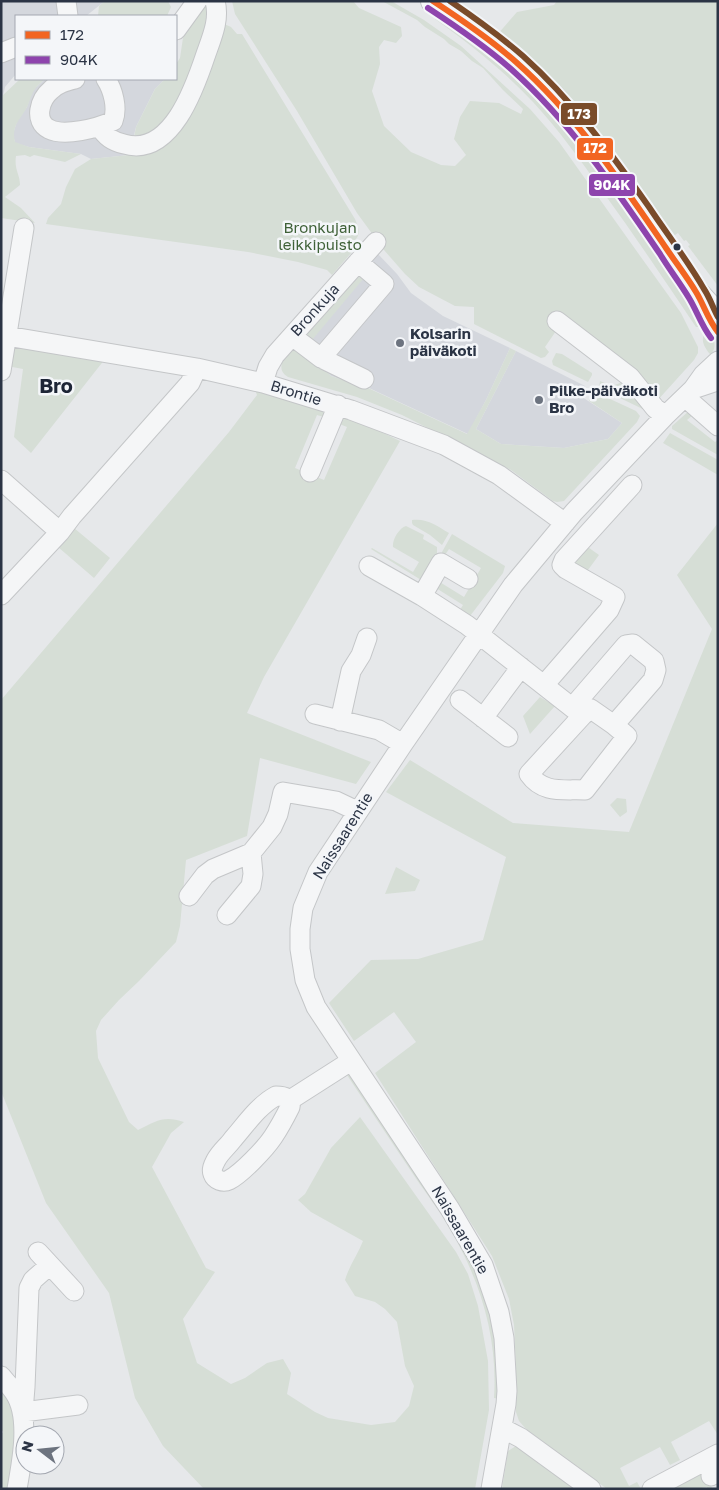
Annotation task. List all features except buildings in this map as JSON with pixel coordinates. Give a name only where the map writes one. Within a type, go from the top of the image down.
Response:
[{"type":"main road","points":[[448,5],[527,71],[554,98],[617,179],[697,294],[718,316]]},
{"type":"main road","points":[[697,294],[711,324],[718,332]]},
{"type":"street","points":[[66,1],[68,15]]},
{"type":"street","points":[[178,27],[197,1]]},
{"type":"street","points":[[100,126],[102,132],[118,143],[136,146],[149,144],[170,127],[187,103],[198,79],[215,27],[217,16],[215,1]]},
{"type":"street","points":[[1,52],[15,47]]},
{"type":"street","points":[[71,80],[62,82],[49,91],[40,107],[41,123],[49,130],[63,132],[100,126],[113,121],[116,114],[113,91],[107,80]]},
{"type":"street","points":[[1,371],[4,336],[24,228]]},
{"type":"street","name":"Bronkuja","points":[[263,383],[271,360],[376,242]]},
{"type":"street","points":[[321,358],[384,284],[358,262]]},
{"type":"street","points":[[557,321],[630,377],[655,408],[665,416]]},
{"type":"street","name":"Brontie","points":[[4,336],[197,368],[263,383],[338,405],[444,445],[499,475],[565,523]]},
{"type":"street","points":[[292,336],[321,358],[364,379]]},
{"type":"street","name":"Naissaarentie","points":[[491,1489],[507,1391],[504,1338],[500,1312],[483,1265],[450,1209],[351,1061],[309,993],[300,949],[303,908],[318,872],[357,812],[513,585],[574,512],[718,361]]},
{"type":"street","points":[[1,595],[60,532],[190,383],[197,368]]},
{"type":"street","name":"Naissaarentie","points":[[689,393],[718,380]]},
{"type":"street","points":[[689,393],[718,426]]},
{"type":"street","points":[[310,472],[338,405]]},
{"type":"street","points":[[1,480],[60,532]]},
{"type":"street","points":[[544,685],[608,610],[615,597],[566,569],[562,565],[564,560],[632,485]]},
{"type":"street","points":[[422,596],[441,563],[468,579]]},
{"type":"street","points":[[368,566],[422,596],[467,625],[579,712]]},
{"type":"street","points":[[340,721],[351,671],[361,655],[366,638]]},
{"type":"street","points":[[579,712],[576,703],[626,645],[633,644],[654,661],[656,670],[653,680],[614,725]]},
{"type":"street","points":[[483,718],[521,667]]},
{"type":"street","points":[[460,700],[508,738]]},
{"type":"street","points":[[591,710],[628,736],[585,790],[542,787],[529,774],[579,712],[591,710]]},
{"type":"street","points":[[315,714],[379,730],[403,744]]},
{"type":"street","points":[[189,896],[205,875],[213,869],[251,853],[272,827],[278,814],[283,792],[336,801],[357,812]]},
{"type":"street","points":[[227,915],[251,886],[254,874],[251,853]]},
{"type":"street","points":[[290,1100],[351,1061]]},
{"type":"street","points":[[276,1096],[290,1100],[290,1108],[265,1147],[229,1180],[216,1179],[212,1168],[217,1157],[259,1109],[276,1096]]},
{"type":"street","points":[[16,1489],[23,1455],[23,1412],[29,1288],[44,1259],[74,1291]]},
{"type":"street","points":[[1,1376],[15,1393],[23,1412]]},
{"type":"street","points":[[23,1412],[78,1405]]},
{"type":"street","points":[[502,1428],[521,1438],[591,1489]]},
{"type":"street","points":[[652,1489],[718,1454]]},
{"type":"shaded area","points":[[1,1],[105,1],[87,15],[15,15],[15,75],[5,87],[1,97]]},
{"type":"shaded area","points":[[44,80],[164,80],[155,89],[136,127],[129,155],[91,159],[81,154],[29,147],[15,143],[13,134],[17,121],[27,107],[32,91]]},
{"type":"shaded area","name":"Kolsarin päiväkoti","points":[[378,254],[397,274],[411,293],[443,316],[510,348],[468,434],[369,388],[331,376],[299,346]]},
{"type":"shaded area","name":"Pilke-päiväkoti Bro","points":[[516,351],[585,386],[582,397],[622,423],[608,439],[564,448],[501,444],[476,429]]},
{"type":"green space","points":[[105,1],[168,1],[171,7],[167,15],[98,15],[99,6]]},
{"type":"green space","points":[[232,1],[353,1],[359,8],[401,27],[402,36],[396,43],[384,40],[379,47],[380,64],[372,91],[384,126],[411,152],[441,165],[455,166],[466,155],[454,139],[460,117],[470,101],[499,103],[521,114],[523,109],[483,68],[461,51],[417,20],[382,1],[391,1],[424,20],[461,46],[530,109],[559,142],[681,313],[698,347],[698,353],[694,360],[656,402],[572,324],[555,312],[547,321],[556,331],[545,347],[549,352],[545,357],[541,358],[474,324],[474,307],[455,306],[419,287],[384,250],[357,213],[297,111],[235,14]]},
{"type":"green space","points":[[557,1],[718,1],[718,286],[688,246],[690,245],[686,240],[684,241],[678,233],[672,237],[497,35],[517,12],[554,5]]},
{"type":"green space","points":[[206,7],[209,11],[194,77],[158,134],[134,137],[136,127],[155,89],[164,80],[178,80],[178,61],[184,31],[200,8]]},
{"type":"green space","points":[[437,14],[498,58],[558,117],[704,319],[703,324],[696,327],[570,146],[543,113],[522,91],[474,48],[435,19]]},
{"type":"green space","name":"Bronkujan leikkipuisto","points":[[222,23],[231,27],[237,34],[242,34],[355,219],[359,233],[351,246],[352,252],[332,275],[327,270],[298,262],[248,252],[46,224],[48,218],[61,204],[66,187],[75,169],[91,159],[129,155],[151,149]]},
{"type":"green space","points":[[19,80],[44,80],[34,91],[17,122],[14,131],[15,142],[29,147],[81,154],[65,162],[34,155],[30,157],[25,155],[16,156],[20,185],[5,197],[21,208],[35,223],[1,218],[1,97]]},
{"type":"green space","points":[[358,271],[364,278],[312,340],[305,334]]},
{"type":"green space","points":[[707,331],[712,333],[714,341],[714,349],[711,354],[703,342],[703,337]]},
{"type":"green space","points":[[294,345],[299,346],[331,376],[368,388],[467,434],[486,400],[510,348],[516,351],[476,429],[501,444],[564,448],[608,439],[622,423],[589,401],[595,392],[636,411],[640,416],[637,422],[564,501],[557,502],[511,470],[402,415],[357,397],[288,377],[281,365]]},
{"type":"green space","points":[[15,346],[105,359],[31,453],[14,437],[23,369],[7,366]]},
{"type":"green space","points":[[556,353],[562,354],[592,373],[588,382],[553,365],[552,361]]},
{"type":"green space","points":[[600,381],[612,386],[620,383],[624,384],[647,411],[599,388]]},
{"type":"green space","points":[[254,387],[327,412],[327,418],[317,415],[295,468],[324,480],[347,427],[337,423],[341,416],[369,426],[400,441],[264,677],[247,713],[371,762],[356,784],[260,758],[247,836],[186,860],[180,926],[176,942],[101,1020],[96,1031],[98,1058],[129,1122],[138,1130],[165,1119],[184,1122],[171,1133],[152,1167],[206,1268],[215,1272],[183,1319],[197,1363],[231,1384],[245,1378],[267,1363],[283,1359],[291,1373],[287,1394],[328,1418],[371,1425],[395,1422],[409,1406],[414,1386],[405,1366],[397,1322],[385,1309],[375,1302],[355,1296],[345,1280],[363,1241],[311,1212],[298,1200],[305,1194],[331,1148],[360,1117],[456,1252],[468,1274],[478,1306],[488,1361],[489,1410],[475,1489],[204,1489],[163,1446],[135,1398],[109,1293],[46,1203],[1,1091],[1,700],[229,432],[257,395]]},
{"type":"green space","points":[[690,410],[695,413],[687,420],[715,442],[718,440],[718,455],[672,429],[672,426]]},
{"type":"green space","points":[[670,433],[718,460],[718,475],[663,443]]},
{"type":"green space","points":[[412,520],[427,521],[449,533],[442,545],[413,525]]},
{"type":"green space","points":[[718,523],[718,1435],[709,1421],[671,1442],[680,1460],[670,1465],[660,1447],[620,1468],[629,1486],[637,1482],[641,1489],[607,1489],[526,1429],[519,1421],[516,1412],[514,1325],[509,1299],[492,1256],[375,1073],[416,1042],[394,1012],[354,1041],[329,1003],[371,960],[418,959],[483,940],[506,857],[386,792],[410,760],[513,823],[629,832],[712,629],[677,575]]},
{"type":"green space","points":[[406,526],[424,535],[423,539],[437,547],[437,557],[426,583],[371,549],[413,572],[419,562],[393,547],[397,535]]},
{"type":"green space","points":[[74,528],[110,558],[94,578],[58,547]]},
{"type":"green space","points":[[452,534],[505,566],[503,573],[470,616],[458,613],[463,605],[436,588],[438,581],[464,597],[481,568],[449,549],[443,558],[442,552]]},
{"type":"green space","points":[[585,545],[599,555],[585,574],[571,563]]},
{"type":"green space","points":[[540,697],[555,706],[530,734],[523,716]]},
{"type":"green space","points":[[617,798],[626,799],[627,812],[620,817],[610,805]]},
{"type":"green space","points":[[396,867],[420,880],[415,891],[385,894]]},
{"type":"green space","points":[[349,1066],[473,1258],[497,1333],[500,1399],[494,1398],[493,1354],[485,1311],[462,1250],[443,1217],[343,1069]]},
{"type":"green space","points":[[1,1384],[18,1413],[17,1425],[15,1425],[14,1489],[1,1489],[1,1433],[3,1431],[1,1431]]},
{"type":"green space","points":[[516,1446],[581,1489],[502,1489],[508,1451]]},
{"type":"green space","points":[[713,1459],[710,1485],[713,1489],[707,1489],[707,1487],[696,1489],[658,1489]]},
{"type":"transit line","name":"172","points":[[433,1],[476,30],[516,62],[578,127],[615,174],[689,281],[711,323],[718,332]]},
{"type":"transit line","name":"173","points":[[450,1],[523,56],[574,109],[620,167],[691,268],[706,292],[718,317]]},
{"type":"transit line","name":"904K","points":[[428,8],[471,37],[511,69],[572,133],[609,180],[660,254],[689,298],[711,338]]},
{"type":"place","name":"Kolsarin päiväkoti","points":[[400,343]]},
{"type":"place","name":"Pilke-päiväkoti Bro","points":[[539,400]]},
{"type":"district","name":"Bro","points":[[56,386]]}]
